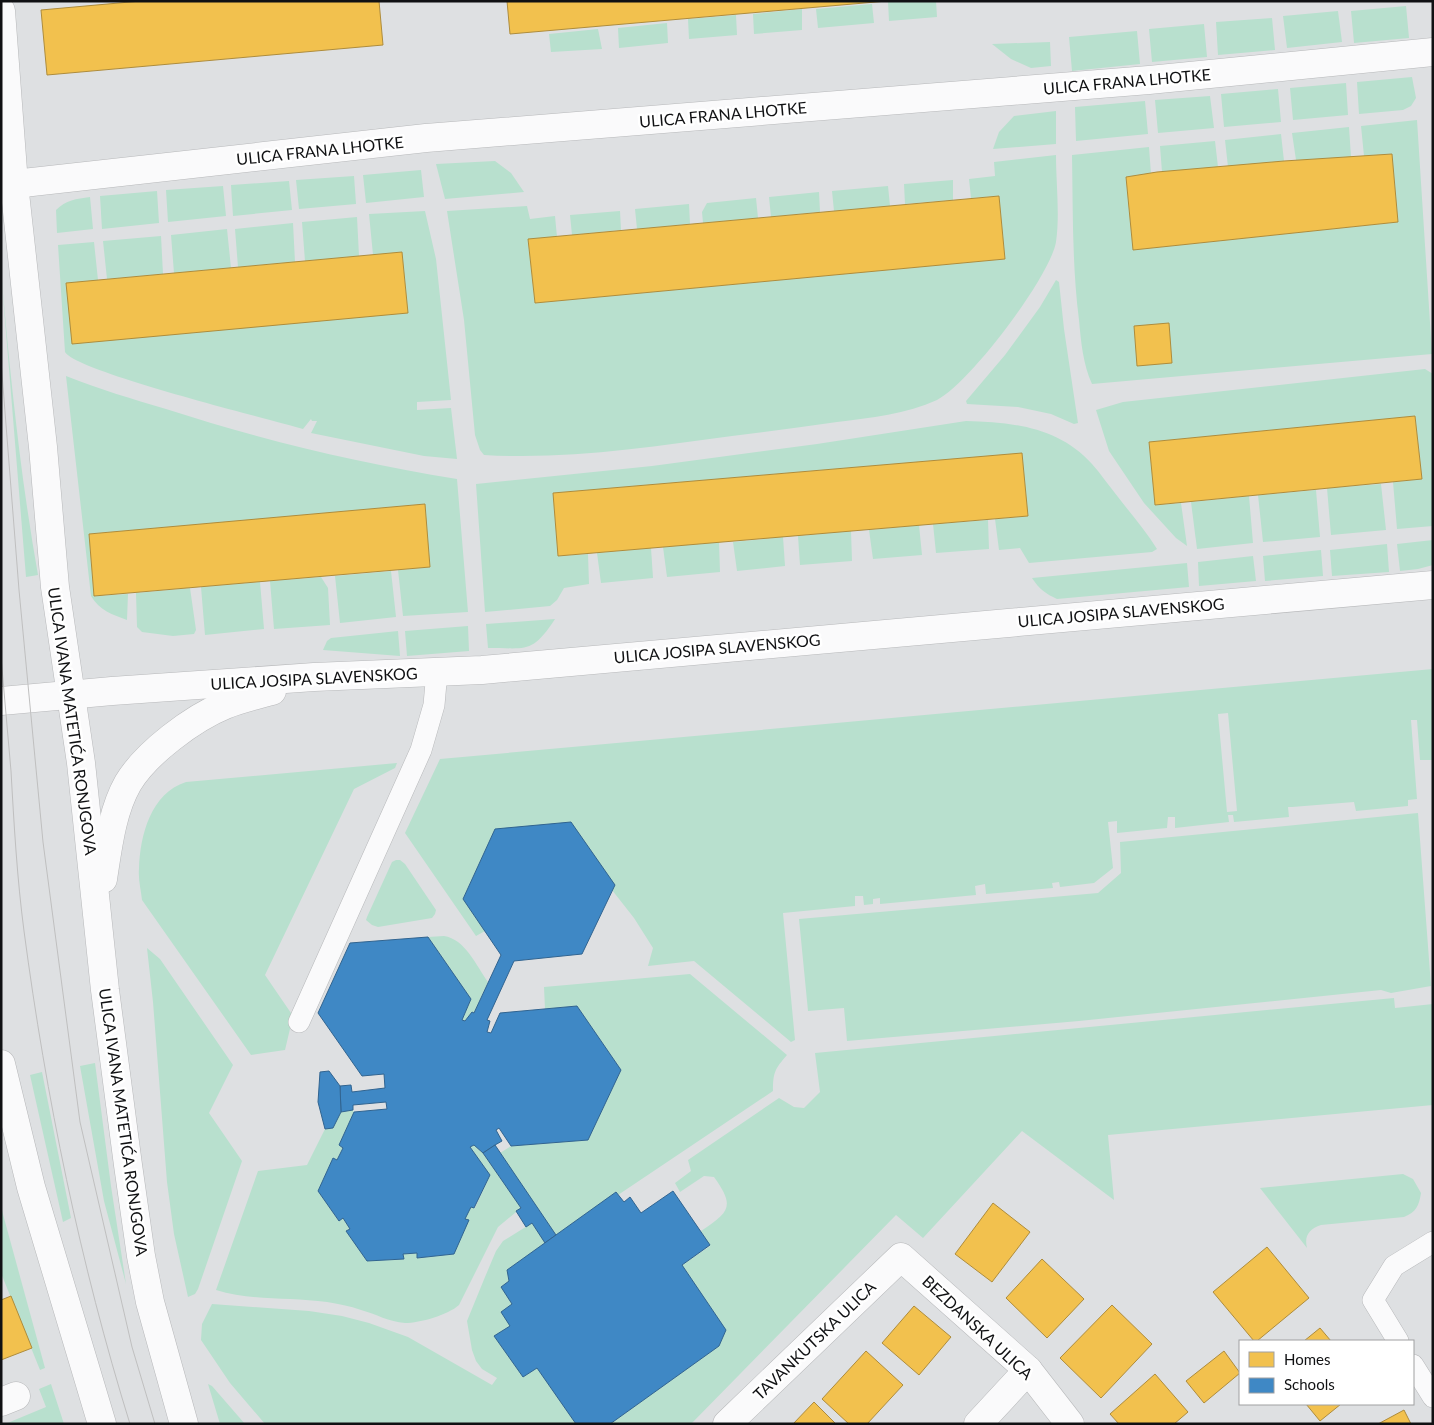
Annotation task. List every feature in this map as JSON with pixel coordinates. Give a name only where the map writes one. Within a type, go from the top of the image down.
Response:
[{"type":"street","name":"ULICA IVANA MATETIĆA RONJGOVA","points":[[1,11],[14,184],[43,447],[55,587],[81,762],[106,990],[141,1256],[162,1348],[184,1424]]},
{"type":"street","name":"ULICA FRANA LHOTKE","points":[[14,184],[426,138],[1148,80],[1433,52]]},
{"type":"street","name":"ULICA JOSIPA SLAVENSKOG","points":[[1,701],[71,694],[314,678],[482,670],[1433,585]]},
{"type":"street","points":[[98,907],[108,847],[120,802],[128,784],[139,767],[158,748],[186,728],[224,706],[314,678]]},
{"type":"street","points":[[1,1064],[32,1187],[102,1424]]},
{"type":"street","name":"BEZDANSKA ULICA","points":[[901,1256],[1028,1370],[1070,1424]]},
{"type":"street","name":"TAVANKUTSKA ULICA","points":[[727,1424],[901,1256]]},
{"type":"street","points":[[978,1424],[1028,1370]]},
{"type":"lane","points":[[299,1022],[421,750],[434,705],[437,671]]},
{"type":"lane","points":[[1397,1340],[1373,1300],[1394,1266],[1433,1242]]},
{"type":"lane","points":[[1414,1367],[1433,1398]]},
{"type":"green space","points":[[888,1],[936,1],[937,17],[889,21]]},
{"type":"green space","points":[[872,4],[874,23],[818,28],[816,9]]},
{"type":"green space","points":[[1406,6],[1409,38],[1354,43],[1351,11]]},
{"type":"green space","points":[[802,9],[802,30],[754,34],[753,14]]},
{"type":"green space","points":[[1338,11],[1342,42],[1287,48],[1283,16]]},
{"type":"green space","points":[[736,15],[737,35],[689,39],[688,19]]},
{"type":"green space","points":[[1272,18],[1275,50],[1218,55],[1216,22]]},
{"type":"green space","points":[[667,23],[668,43],[619,48],[618,28]]},
{"type":"green space","points":[[1204,24],[1207,57],[1152,62],[1149,29]]},
{"type":"green space","points":[[598,29],[602,49],[551,52],[549,34]]},
{"type":"green space","points":[[1137,31],[1140,64],[1072,71],[1069,37]]},
{"type":"green space","points":[[1050,42],[1051,66],[1031,68],[1011,59],[992,44]]},
{"type":"green space","points":[[1412,77],[1416,98],[1411,106],[1403,110],[1359,114],[1357,82]]},
{"type":"green space","points":[[1346,83],[1348,115],[1293,120],[1290,88]]},
{"type":"green space","points":[[1278,89],[1281,122],[1224,127],[1221,94]]},
{"type":"green space","points":[[1210,96],[1214,128],[1158,133],[1155,100]]},
{"type":"green space","points":[[1145,101],[1148,134],[1076,141],[1075,107]]},
{"type":"green space","points":[[1056,111],[1056,144],[993,149],[999,132],[1014,116]]},
{"type":"green space","points":[[1417,120],[1432,354],[1092,384],[1086,369],[1083,353],[1075,279],[1072,155],[1149,147],[1151,174],[1126,177],[1133,250],[1398,222],[1392,154],[1364,156],[1361,126]]},
{"type":"green space","points":[[1349,127],[1351,157],[1296,160],[1292,133]]},
{"type":"green space","points":[[1281,134],[1284,161],[1228,167],[1225,140]]},
{"type":"green space","points":[[1215,141],[1218,167],[1162,172],[1160,146]]},
{"type":"green space","points":[[1056,155],[1057,232],[1056,242],[1050,258],[1024,303],[987,352],[951,390],[937,400],[913,409],[875,417],[608,452],[515,456],[484,455],[480,450],[475,435],[464,320],[447,211],[527,206],[530,219],[555,216],[557,237],[528,240],[535,303],[1005,259],[999,196],[971,198],[969,179],[995,176],[994,162]]},
{"type":"green space","points":[[495,161],[511,173],[524,192],[445,199],[436,164]]},
{"type":"green space","points":[[421,170],[424,197],[366,203],[363,175]]},
{"type":"green space","points":[[354,176],[356,204],[299,209],[296,180]]},
{"type":"green space","points":[[953,180],[953,200],[905,204],[904,184]]},
{"type":"green space","points":[[289,181],[292,210],[233,216],[231,185]]},
{"type":"green space","points":[[223,186],[226,216],[168,222],[166,190]]},
{"type":"green space","points":[[888,186],[890,206],[834,211],[832,191]]},
{"type":"green space","points":[[157,191],[159,223],[102,229],[100,196]]},
{"type":"green space","points":[[819,192],[820,212],[771,217],[769,197]]},
{"type":"green space","points":[[90,197],[93,229],[57,233],[56,210],[67,202]]},
{"type":"green space","points":[[756,198],[758,218],[703,223],[702,212],[707,203]]},
{"type":"green space","points":[[689,204],[690,224],[637,229],[635,209]]},
{"type":"green space","points":[[425,211],[436,259],[451,400],[417,402],[417,410],[451,408],[457,459],[424,456],[311,433],[317,421],[312,421],[311,419],[303,429],[216,406],[102,371],[77,361],[65,352],[58,245],[94,242],[98,280],[408,313],[402,252],[373,255],[369,214]]},
{"type":"green space","points":[[620,211],[621,230],[572,235],[570,215]]},
{"type":"green space","points":[[357,217],[359,256],[305,261],[302,222]]},
{"type":"green space","points":[[293,223],[295,262],[238,267],[235,229]]},
{"type":"green space","points":[[227,229],[231,268],[174,273],[171,235]]},
{"type":"green space","points":[[161,236],[163,274],[107,279],[103,241]]},
{"type":"green space","points":[[1,271],[16,423],[38,575],[26,577]]},
{"type":"green space","points":[[1056,280],[1059,282],[1078,423],[1074,424],[1051,414],[1018,407],[967,404],[966,401],[1005,355],[1040,307]]},
{"type":"green space","points":[[1425,369],[1433,374],[1433,526],[1397,529],[1393,482],[1422,479],[1415,416],[1149,442],[1155,505],[1181,503],[1187,546],[1176,538],[1144,503],[1109,451],[1096,410],[1123,402]]},
{"type":"green space","points":[[66,376],[128,398],[274,441],[383,466],[457,479],[468,612],[403,616],[398,570],[430,567],[424,504],[89,534],[94,596],[128,594],[127,620],[107,611],[98,605],[91,596]]},
{"type":"green space","points":[[966,421],[1017,425],[1050,434],[1065,442],[1079,452],[1095,468],[1157,549],[1152,552],[1029,563],[1020,548],[999,550],[995,519],[1028,516],[1022,453],[553,493],[558,556],[588,554],[589,584],[564,588],[557,600],[550,606],[485,612],[476,484],[652,466],[817,444]]},
{"type":"green space","points":[[1381,484],[1386,530],[1331,535],[1327,488]]},
{"type":"green space","points":[[1316,490],[1320,537],[1263,542],[1258,495]]},
{"type":"green space","points":[[1249,496],[1253,543],[1197,549],[1191,502]]},
{"type":"green space","points":[[988,520],[989,549],[936,553],[933,524]]},
{"type":"green space","points":[[919,525],[922,555],[873,559],[869,530]]},
{"type":"green space","points":[[851,531],[852,561],[800,565],[798,536]]},
{"type":"green space","points":[[783,537],[785,566],[737,571],[733,542]]},
{"type":"green space","points":[[1433,540],[1433,565],[1400,571],[1397,544]]},
{"type":"green space","points":[[719,542],[720,572],[667,577],[663,547]]},
{"type":"green space","points":[[1387,544],[1389,572],[1332,576],[1330,550]]},
{"type":"green space","points":[[651,548],[653,578],[601,583],[597,553]]},
{"type":"green space","points":[[1321,550],[1323,576],[1265,581],[1263,556]]},
{"type":"green space","points":[[1253,556],[1256,581],[1199,586],[1198,562]]},
{"type":"green space","points":[[1187,563],[1189,587],[1057,599],[1043,591],[1032,578]]},
{"type":"green space","points":[[391,571],[396,617],[340,623],[335,576]]},
{"type":"green space","points":[[321,577],[328,588],[330,625],[274,629],[270,581]]},
{"type":"green space","points":[[260,582],[264,629],[205,635],[201,587]]},
{"type":"green space","points":[[190,588],[196,630],[194,634],[173,636],[142,632],[137,627],[136,593]]},
{"type":"green space","points":[[555,619],[540,638],[528,647],[488,648],[486,624]]},
{"type":"green space","points":[[468,626],[469,651],[407,656],[405,631]]},
{"type":"green space","points":[[398,631],[400,656],[323,650],[327,641],[331,638]]},
{"type":"green space","points":[[1433,669],[1433,760],[1420,760],[1417,720],[1411,720],[1417,799],[1408,800],[1408,806],[1356,811],[1354,802],[1288,807],[1289,817],[1234,822],[1233,815],[1228,815],[1229,822],[1175,828],[1175,817],[1168,817],[1167,828],[1117,833],[1117,821],[1108,822],[1113,868],[1094,883],[1060,887],[1059,882],[1052,883],[1053,888],[986,894],[985,884],[975,886],[976,895],[880,904],[880,898],[873,899],[873,904],[864,905],[863,896],[855,896],[855,906],[783,913],[795,1040],[791,1042],[694,961],[648,966],[653,948],[634,918],[612,890],[495,830],[463,899],[485,931],[476,936],[405,833],[440,759]],"holes":[[[1228,713],[1237,811],[1227,812],[1218,714]]]},
{"type":"green space","points":[[397,763],[395,768],[354,789],[265,975],[293,1016],[285,1050],[251,1055],[142,900],[139,877],[140,856],[145,829],[156,805],[164,795],[186,782]]},
{"type":"green space","points":[[1418,813],[1431,986],[1391,993],[1381,990],[1079,1021],[847,1041],[844,1008],[808,1011],[799,919],[1098,893],[1121,873],[1120,842]]},
{"type":"green space","points":[[400,860],[405,864],[436,910],[435,914],[432,918],[378,927],[366,920],[392,862]]},
{"type":"green space","points":[[444,936],[451,938],[464,947],[488,982],[474,1013],[472,1012],[465,1021],[462,1020],[471,999],[428,937]]},
{"type":"green space","points":[[147,948],[160,959],[233,1065],[209,1113],[242,1161],[198,1289],[195,1294],[188,1297],[174,1234],[167,1182]]},
{"type":"green space","points":[[690,974],[787,1055],[775,1071],[773,1091],[618,1195],[616,1193],[556,1235],[500,1153],[511,1146],[588,1140],[621,1070],[577,1006],[545,1009],[544,987]]},
{"type":"green space","points":[[1394,998],[1395,1008],[1433,1004],[1433,1105],[1108,1135],[1114,1200],[1022,1131],[923,1238],[896,1215],[691,1424],[610,1424],[719,1346],[726,1330],[682,1265],[710,1246],[701,1231],[723,1213],[727,1202],[725,1195],[714,1177],[704,1176],[680,1192],[675,1183],[691,1171],[688,1160],[779,1098],[794,1107],[804,1108],[820,1092],[815,1053]]},
{"type":"green space","points":[[95,1063],[126,1284],[104,1201],[80,1066]]},
{"type":"green space","points":[[42,1072],[71,1218],[63,1222],[30,1075]]},
{"type":"green space","points":[[353,1110],[354,1112],[339,1145],[343,1148],[337,1160],[333,1158],[318,1191],[338,1220],[343,1218],[350,1229],[347,1232],[367,1261],[404,1259],[403,1254],[417,1253],[417,1258],[454,1254],[465,1219],[471,1207],[475,1208],[490,1175],[470,1147],[474,1145],[483,1153],[521,1208],[498,1227],[459,1305],[433,1318],[405,1323],[388,1320],[353,1307],[327,1302],[243,1296],[216,1290],[258,1171],[307,1165],[325,1129],[333,1128],[341,1112]]},
{"type":"green space","points":[[1403,1174],[1413,1179],[1421,1193],[1418,1205],[1414,1211],[1404,1217],[1321,1225],[1308,1234],[1306,1240],[1307,1248],[1260,1188]]},
{"type":"green space","points":[[1,1207],[45,1368],[40,1370],[1,1273]]},
{"type":"green space","points":[[532,1223],[545,1243],[507,1270],[509,1281],[501,1287],[512,1304],[510,1326],[495,1337],[523,1377],[537,1368],[576,1424],[265,1424],[230,1383],[201,1340],[202,1324],[212,1304],[309,1311],[342,1316],[369,1323],[408,1337],[492,1385],[497,1378],[482,1369],[476,1361],[467,1321],[496,1251],[503,1241]]},
{"type":"green space","points":[[51,1384],[64,1424],[5,1424],[46,1407],[39,1389]]},
{"type":"green space","points":[[208,1384],[212,1386],[245,1424],[220,1424]]},
{"type":"building: Homes","points":[[141,1],[379,1],[383,45],[47,75],[41,10]]},
{"type":"building: Homes","points":[[507,1],[887,1],[510,34]]},
{"type":"building: Homes","points":[[1392,154],[1398,222],[1133,250],[1126,177],[1157,172],[1284,161]]},
{"type":"building: Homes","points":[[999,196],[1005,259],[535,303],[528,239]]},
{"type":"building: Homes","points":[[402,252],[408,313],[72,344],[66,283]]},
{"type":"building: Homes","points":[[1169,323],[1172,363],[1137,366],[1134,326]]},
{"type":"building: Homes","points":[[1415,416],[1422,479],[1155,505],[1149,442]]},
{"type":"building: Homes","points":[[1022,453],[1028,516],[558,556],[553,493]]},
{"type":"building: Homes","points":[[425,504],[430,567],[94,596],[89,534]]},
{"type":"building: Homes","points":[[993,1203],[1030,1232],[992,1282],[955,1254]]},
{"type":"building: Homes","points":[[1267,1247],[1309,1298],[1258,1340],[1253,1340],[1213,1292]]},
{"type":"building: Homes","points":[[1042,1259],[1084,1299],[1047,1338],[1006,1298]]},
{"type":"building: Homes","points":[[11,1296],[32,1348],[1,1360],[1,1300]]},
{"type":"building: Homes","points":[[1112,1305],[1152,1344],[1101,1398],[1060,1358]]},
{"type":"building: Homes","points":[[914,1306],[951,1337],[919,1375],[882,1343]]},
{"type":"building: Homes","points":[[1320,1328],[1330,1340],[1305,1340]]},
{"type":"building: Homes","points":[[866,1351],[903,1385],[867,1424],[849,1424],[822,1399]]},
{"type":"building: Homes","points":[[1224,1351],[1239,1372],[1239,1374],[1204,1403],[1186,1381]]},
{"type":"building: Homes","points":[[1155,1374],[1188,1412],[1174,1424],[1119,1424],[1110,1414]]},
{"type":"building: Homes","points":[[814,1402],[836,1424],[793,1424]]},
{"type":"building: Homes","points":[[1307,1405],[1340,1405],[1320,1421]]},
{"type":"building: Homes","points":[[1404,1410],[1411,1424],[1378,1424]]},
{"type":"building: Schools","points":[[571,822],[615,885],[582,954],[514,961],[487,1020],[490,1021],[487,1032],[491,1033],[500,1013],[577,1006],[621,1070],[588,1140],[511,1146],[499,1128],[496,1130],[502,1141],[483,1153],[474,1145],[470,1147],[490,1175],[474,1208],[471,1207],[465,1219],[469,1220],[454,1254],[417,1258],[417,1253],[403,1254],[404,1259],[367,1261],[346,1231],[350,1229],[343,1218],[339,1221],[318,1191],[333,1158],[337,1160],[343,1148],[339,1145],[354,1112],[387,1109],[386,1102],[353,1105],[353,1110],[341,1112],[340,1086],[351,1085],[352,1092],[385,1088],[384,1074],[362,1076],[318,1013],[350,943],[428,937],[471,999],[462,1020],[465,1021],[472,1012],[474,1013],[501,955],[463,899],[495,829]]},
{"type":"building: Schools","points":[[329,1071],[340,1086],[341,1112],[333,1128],[325,1129],[318,1102],[320,1072]]},
{"type":"building: Schools","points":[[495,1145],[556,1235],[545,1243],[532,1223],[526,1227],[516,1211],[521,1208],[483,1153]]},
{"type":"building: Schools","points":[[673,1191],[710,1245],[682,1265],[726,1330],[719,1346],[610,1424],[576,1424],[537,1368],[523,1377],[494,1336],[510,1326],[501,1312],[512,1304],[501,1287],[509,1281],[507,1270],[616,1192],[624,1202],[630,1197],[641,1213]]},
{"type":"tram line","points":[[1,361],[19,590],[43,842],[80,1122],[132,1347],[155,1424]]},
{"type":"tram line","points":[[1,657],[19,891],[43,1055],[66,1179],[80,1241],[95,1302],[130,1424]]}]
